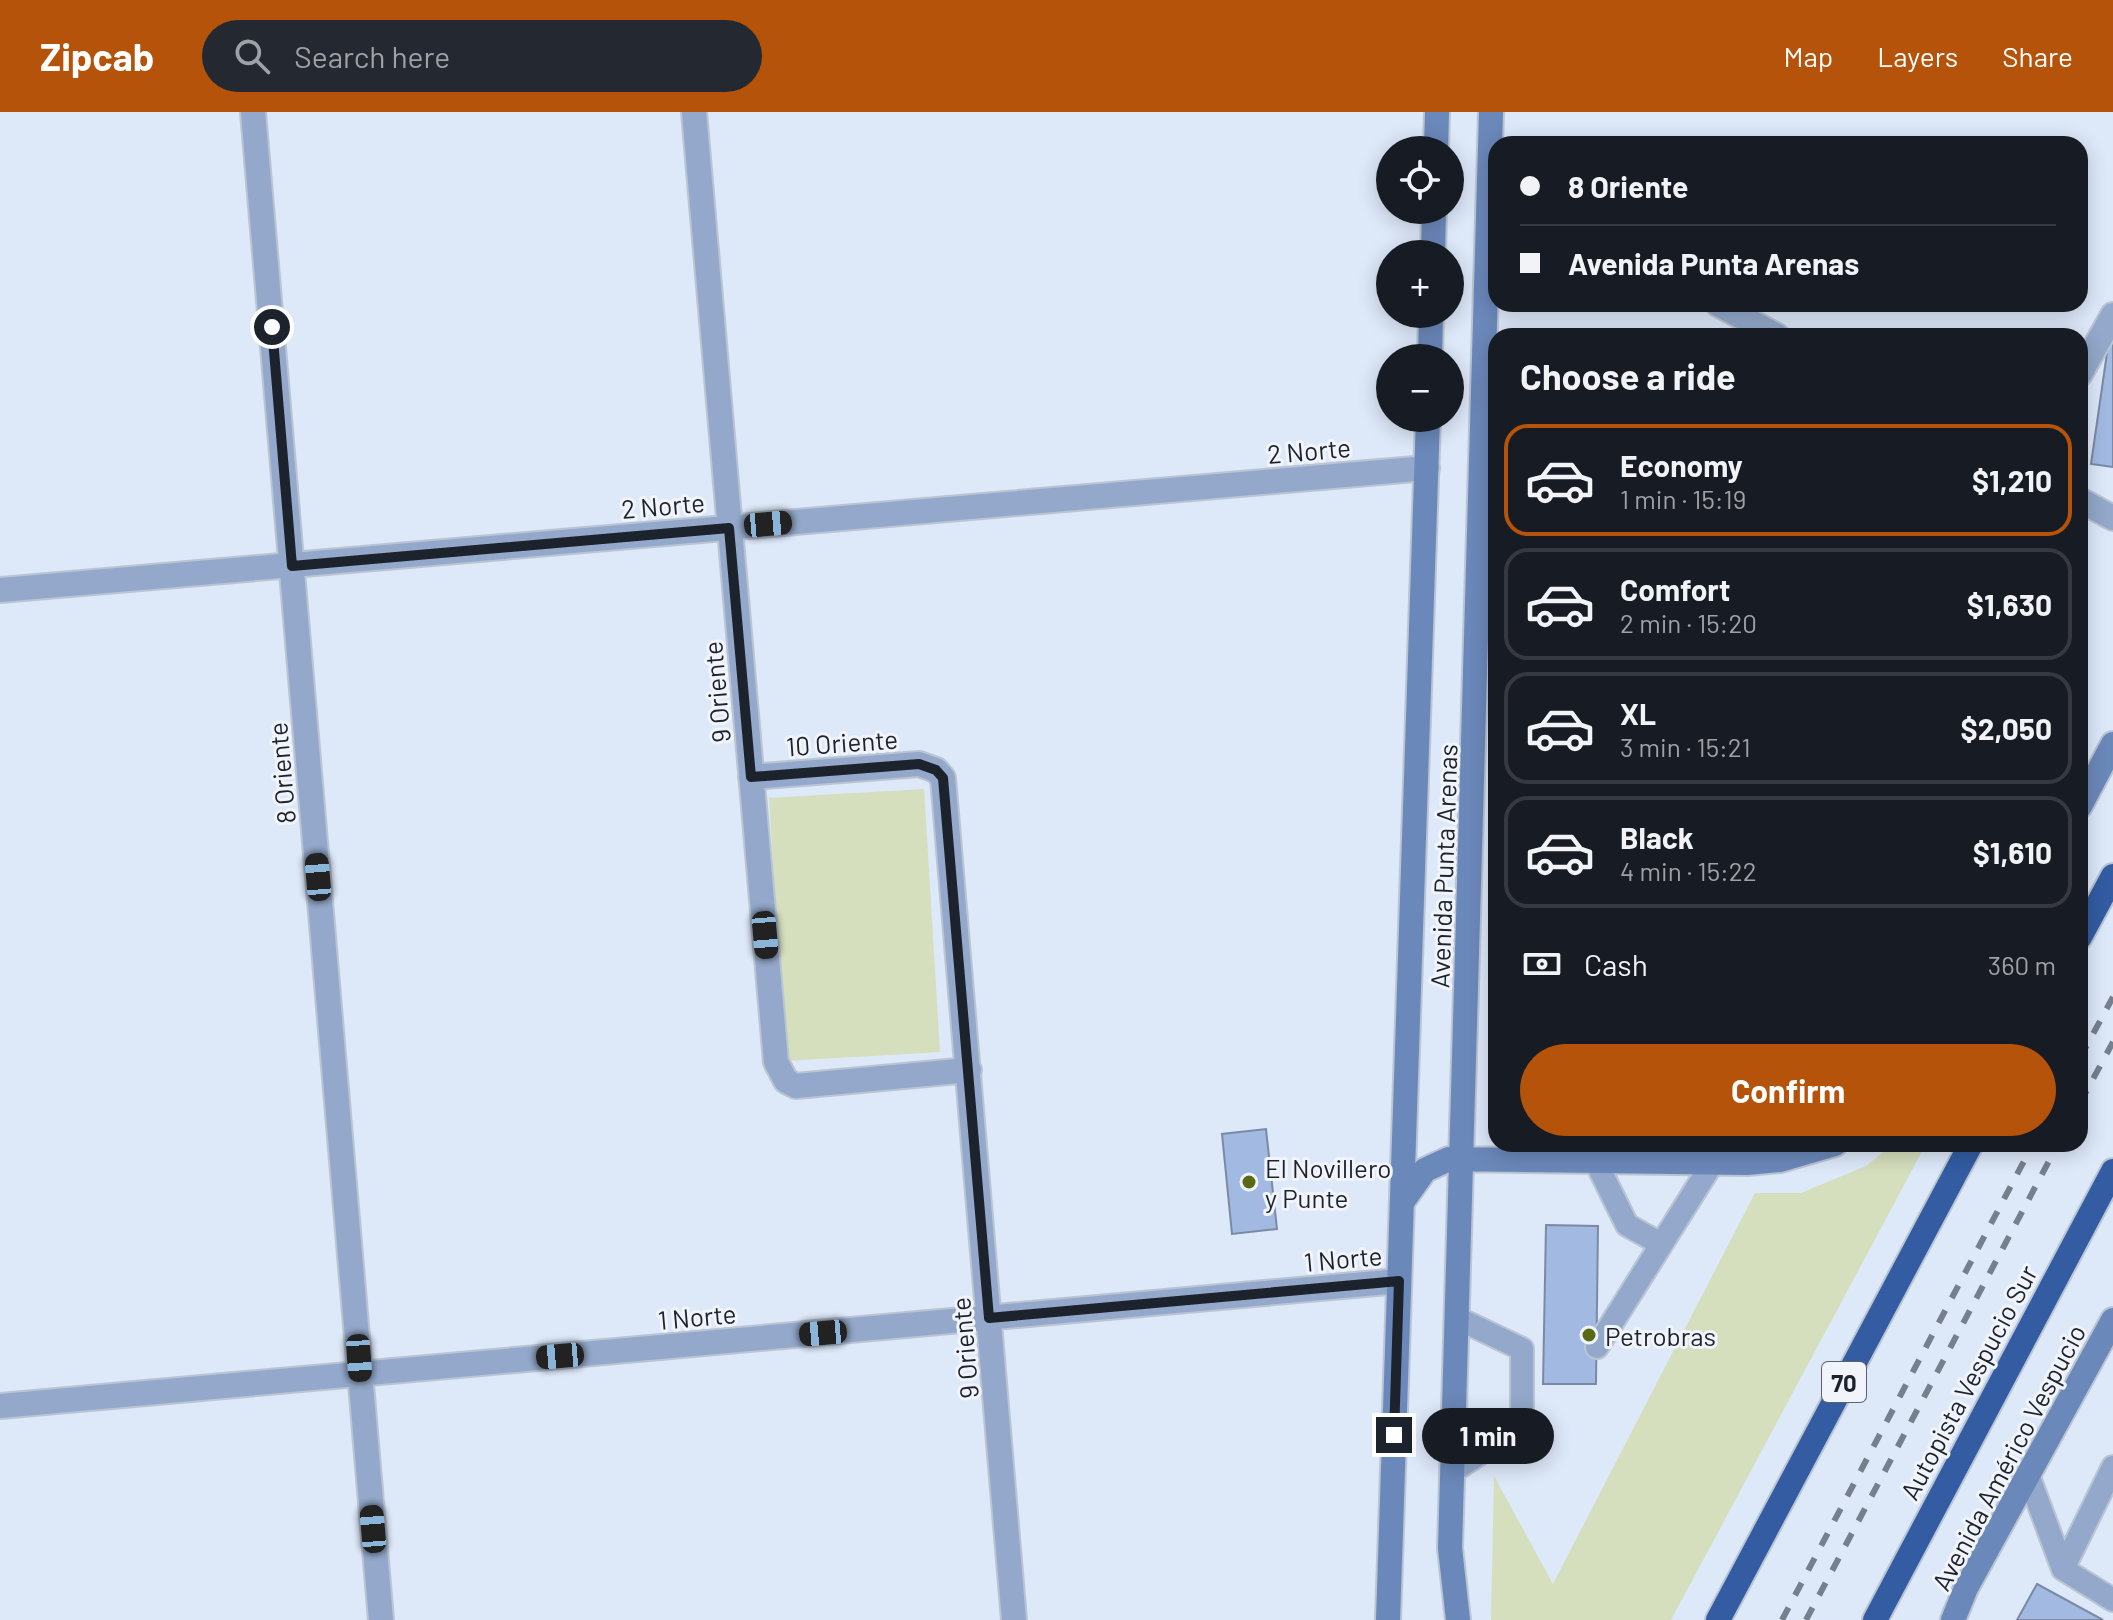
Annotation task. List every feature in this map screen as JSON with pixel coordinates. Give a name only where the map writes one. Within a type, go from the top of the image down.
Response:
[{"type":"highway","points":[[2088,922],[2113,876]]},
{"type":"highway","name":"70","points":[[1718,1620],[1967,1152]]},
{"type":"highway","name":"Autopista Vespucio Sur","points":[[1875,1620],[2113,1171]]},
{"type":"main road","points":[[1436,136],[1437,112]]},
{"type":"main road","name":"Avenida Punta Arenas","points":[[1491,112],[1491,136]]},
{"type":"main road","name":"Avenida Punta Arenas","points":[[1388,1620],[1428,432]]},
{"type":"main road","name":"Avenida Punta Arenas","points":[[1458,1620],[1451,1574],[1457,1318],[1488,500]]},
{"type":"main road","points":[[2088,791],[2113,744]]},
{"type":"main road","points":[[1402,1203],[1407,1190],[1425,1170],[1436,1163],[1463,1158],[1713,1162],[1780,1160],[1808,1152]]},
{"type":"main road","name":"Avenida Américo Vespucio","points":[[1953,1620],[1966,1588],[2113,1320]]},
{"type":"street","name":"8 Oriente","points":[[253,112],[381,1620]]},
{"type":"street","name":"9 Oriente","points":[[694,112],[779,1073],[796,1086],[808,1086],[969,1070]]},
{"type":"street","points":[[1733,312],[1762,328]]},
{"type":"street","points":[[2088,360],[2113,315]]},
{"type":"street","name":"2 Norte","points":[[0,590],[1427,468]]},
{"type":"street","points":[[2088,504],[2113,518]]},
{"type":"street","name":"10 Oriente","points":[[751,777],[919,764],[936,770]]},
{"type":"street","name":"9 Oriente","points":[[936,770],[946,789],[1014,1620]]},
{"type":"street","name":"1 Norte","points":[[0,1406],[1399,1281]]},
{"type":"lane","points":[[1595,1160],[1627,1225],[1659,1243]]},
{"type":"lane","points":[[1597,1347],[1659,1243],[1713,1162]]},
{"type":"lane","points":[[1453,1471],[1522,1426],[1533,1350],[1457,1318]]},
{"type":"lane","points":[[2063,1569],[2113,1467]]},
{"type":"lane","points":[[2028,1475],[2063,1569],[2113,1600]]},
{"type":"green space","points":[[924,789],[940,1052],[785,1061],[769,798]]},
{"type":"green space","points":[[1883,1152],[1922,1152],[1671,1620],[1491,1620],[1494,1476],[1553,1584],[1755,1193],[1801,1193],[1866,1166]]},
{"type":"building","points":[[2109,339],[2113,340],[2113,467],[2091,464]]},
{"type":"building","name":"El Novillero y Punte","points":[[1266,1129],[1277,1229],[1232,1234],[1222,1134]]},
{"type":"building","points":[[1546,1225],[1598,1226],[1596,1384],[1543,1384]]},
{"type":"building","points":[[2037,1584],[2103,1620],[2017,1620]]},
{"type":"railway","points":[[2088,1043],[2113,997]]},
{"type":"railway","points":[[2088,1088],[2113,1042]]},
{"type":"railway","points":[[1782,1620],[2029,1152]]},
{"type":"railway","points":[[1806,1620],[2054,1152]]},
{"type":"place","name":"El Novillero y Punte","points":[[1249,1182]]},
{"type":"place","name":"Petrobras","points":[[1589,1335]]},
{"type":"route","points":[[272,327],[292,566],[729,528],[751,777],[919,764],[936,770],[943,778],[989,1318],[1399,1281],[1394,1435]]}]
